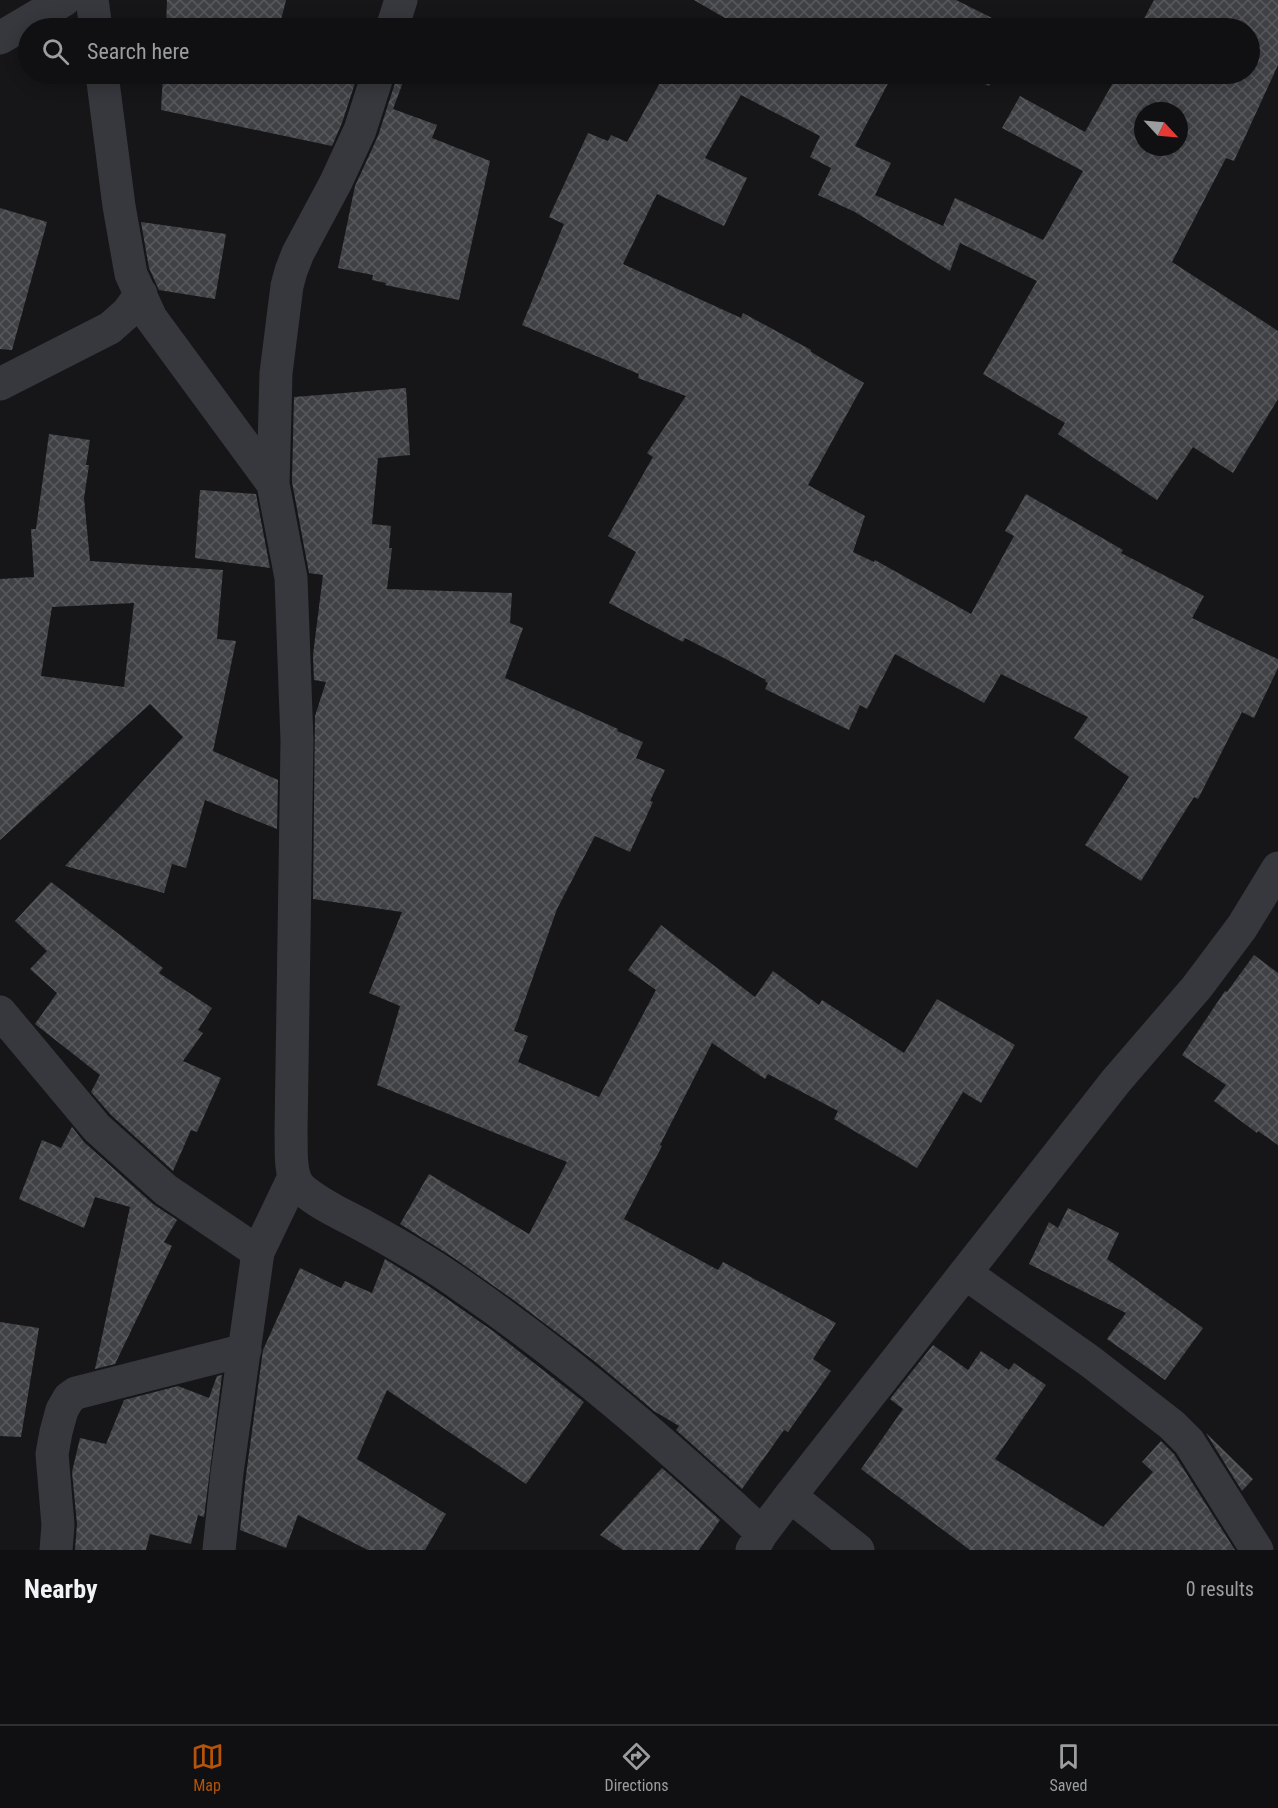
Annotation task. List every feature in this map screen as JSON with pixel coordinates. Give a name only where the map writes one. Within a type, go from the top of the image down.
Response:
[{"type":"street","points":[[34,18],[64,0]]},
{"type":"street","points":[[92,0],[95,18]]},
{"type":"street","points":[[395,18],[401,0]]},
{"type":"street","points":[[0,38],[18,27]]},
{"type":"street","points":[[103,84],[119,206],[131,274],[150,318],[273,484]]},
{"type":"street","points":[[375,84],[360,130],[336,182],[298,253],[287,286],[276,373],[273,484],[291,578],[297,741],[291,1133],[294,1176],[302,1189],[406,1249],[465,1288],[588,1380],[677,1454],[757,1541],[1116,1081],[1197,987],[1242,927],[1278,868]]},
{"type":"street","points":[[0,384],[110,328],[128,312],[141,294]]},
{"type":"street","points":[[2,1017],[97,1128],[166,1190],[258,1252]]},
{"type":"street","points":[[219,1550],[227,1473],[258,1252],[294,1176]]},
{"type":"street","points":[[965,1274],[1091,1362],[1172,1425],[1190,1442],[1257,1550]]},
{"type":"street","points":[[56,1550],[58,1525],[52,1454],[62,1410],[69,1398],[76,1393],[245,1350]]},
{"type":"street","points":[[790,1496],[858,1550]]},
{"type":"building","points":[[167,0],[286,0],[282,18],[166,18]]},
{"type":"building","points":[[694,0],[956,0],[992,18],[725,18]]},
{"type":"building","points":[[1154,0],[1278,0],[1278,65],[1234,161],[1226,158],[1172,262],[1278,331],[1278,399],[1233,473],[1193,447],[1157,500],[1058,434],[1065,423],[983,374],[1037,281],[960,243],[950,271],[855,212],[818,195],[831,168],[810,157],[820,136],[741,95],[705,158],[747,178],[724,226],[657,194],[623,264],[741,318],[743,313],[811,350],[864,383],[808,485],[865,516],[853,552],[874,562],[875,560],[971,614],[1014,536],[1005,531],[1026,494],[1123,550],[1121,553],[1204,596],[1192,618],[1278,659],[1278,668],[1254,718],[1242,712],[1198,799],[1194,797],[1141,881],[1085,845],[1129,777],[1074,738],[1088,717],[1001,674],[984,703],[895,654],[867,709],[860,705],[849,730],[765,689],[768,683],[766,680],[751,672],[685,638],[683,642],[609,603],[636,552],[608,536],[653,457],[647,453],[686,396],[638,378],[639,374],[522,325],[564,224],[549,217],[588,133],[608,141],[611,135],[627,142],[659,84],[888,84],[855,146],[891,163],[875,195],[943,226],[955,198],[1043,240],[1083,171],[1002,128],[1020,96],[1085,132],[1112,84],[1260,84],[1260,18],[1144,18]]},
{"type":"building","points":[[162,84],[355,84],[332,146],[161,110]]},
{"type":"building","points":[[395,84],[402,84],[393,109],[437,125],[432,138],[490,161],[459,300],[385,285],[386,283],[372,280],[373,275],[338,268],[355,186],[378,136]]},
{"type":"building","points":[[0,208],[47,222],[12,350],[0,349]]},
{"type":"building","points":[[141,222],[226,234],[215,299],[159,290],[149,268]]},
{"type":"building","points":[[406,388],[410,455],[378,458],[372,524],[391,526],[389,548],[392,548],[387,589],[512,593],[510,623],[523,628],[505,678],[643,742],[636,758],[665,770],[630,852],[595,836],[557,909],[514,1031],[528,1036],[518,1062],[599,1097],[656,990],[628,970],[661,925],[755,997],[773,971],[819,1005],[822,1000],[904,1053],[937,999],[1015,1045],[981,1103],[963,1092],[917,1168],[834,1119],[838,1111],[768,1074],[765,1079],[712,1043],[624,1219],[718,1270],[723,1262],[836,1323],[813,1359],[831,1371],[788,1432],[784,1430],[742,1489],[676,1430],[679,1426],[654,1411],[593,1360],[515,1301],[400,1224],[429,1174],[529,1234],[567,1162],[377,1085],[400,1006],[369,993],[402,912],[313,899],[315,716],[326,682],[314,680],[313,655],[323,575],[309,573],[292,482],[294,397]]},
{"type":"building","points":[[49,434],[90,440],[84,498],[90,561],[223,570],[217,639],[236,641],[213,751],[278,780],[277,829],[205,800],[186,868],[172,864],[164,893],[65,866],[183,737],[150,704],[0,840],[0,579],[34,577],[31,529],[36,529]],"holes":[[[134,603],[124,687],[41,676],[52,607]]]},
{"type":"building","points":[[200,490],[256,494],[270,568],[195,558]]},
{"type":"building","points":[[51,882],[163,968],[159,973],[212,1008],[198,1030],[203,1033],[183,1061],[221,1078],[197,1132],[191,1130],[173,1171],[111,1115],[91,1092],[100,1075],[35,1024],[57,993],[30,969],[47,951],[15,921]]},
{"type":"building","points":[[1254,955],[1278,973],[1278,1145],[1258,1131],[1257,1133],[1214,1101],[1226,1085],[1182,1055],[1225,991],[1227,992]]},
{"type":"building","points":[[72,1127],[84,1142],[153,1204],[177,1220],[164,1242],[172,1246],[115,1364],[95,1369],[130,1207],[95,1197],[84,1228],[19,1199],[42,1140],[61,1148]]},
{"type":"building","points":[[1068,1208],[1119,1233],[1107,1259],[1203,1328],[1165,1380],[1107,1339],[1126,1313],[1029,1264],[1049,1222],[1058,1228]]},
{"type":"building","points":[[385,1259],[493,1331],[584,1402],[526,1484],[387,1390],[357,1459],[446,1514],[425,1550],[368,1550],[298,1515],[286,1548],[240,1530],[263,1350],[300,1268],[341,1288],[345,1281],[372,1293]]},
{"type":"building","points":[[0,1322],[39,1328],[21,1437],[0,1436]]},
{"type":"building","points":[[933,1345],[968,1370],[981,1351],[1009,1370],[1014,1363],[1046,1385],[995,1459],[1103,1527],[1153,1472],[1142,1462],[1161,1441],[1174,1454],[1235,1550],[970,1550],[861,1469],[903,1409],[890,1399]]},
{"type":"building","points":[[222,1375],[204,1517],[198,1515],[191,1544],[150,1534],[146,1550],[75,1550],[77,1524],[72,1472],[80,1438],[106,1444],[124,1400],[178,1386],[209,1398],[217,1376]]},
{"type":"building","points":[[1206,1433],[1253,1479],[1242,1491]]},
{"type":"building","points":[[662,1468],[720,1520],[699,1550],[623,1550],[600,1535]]}]
